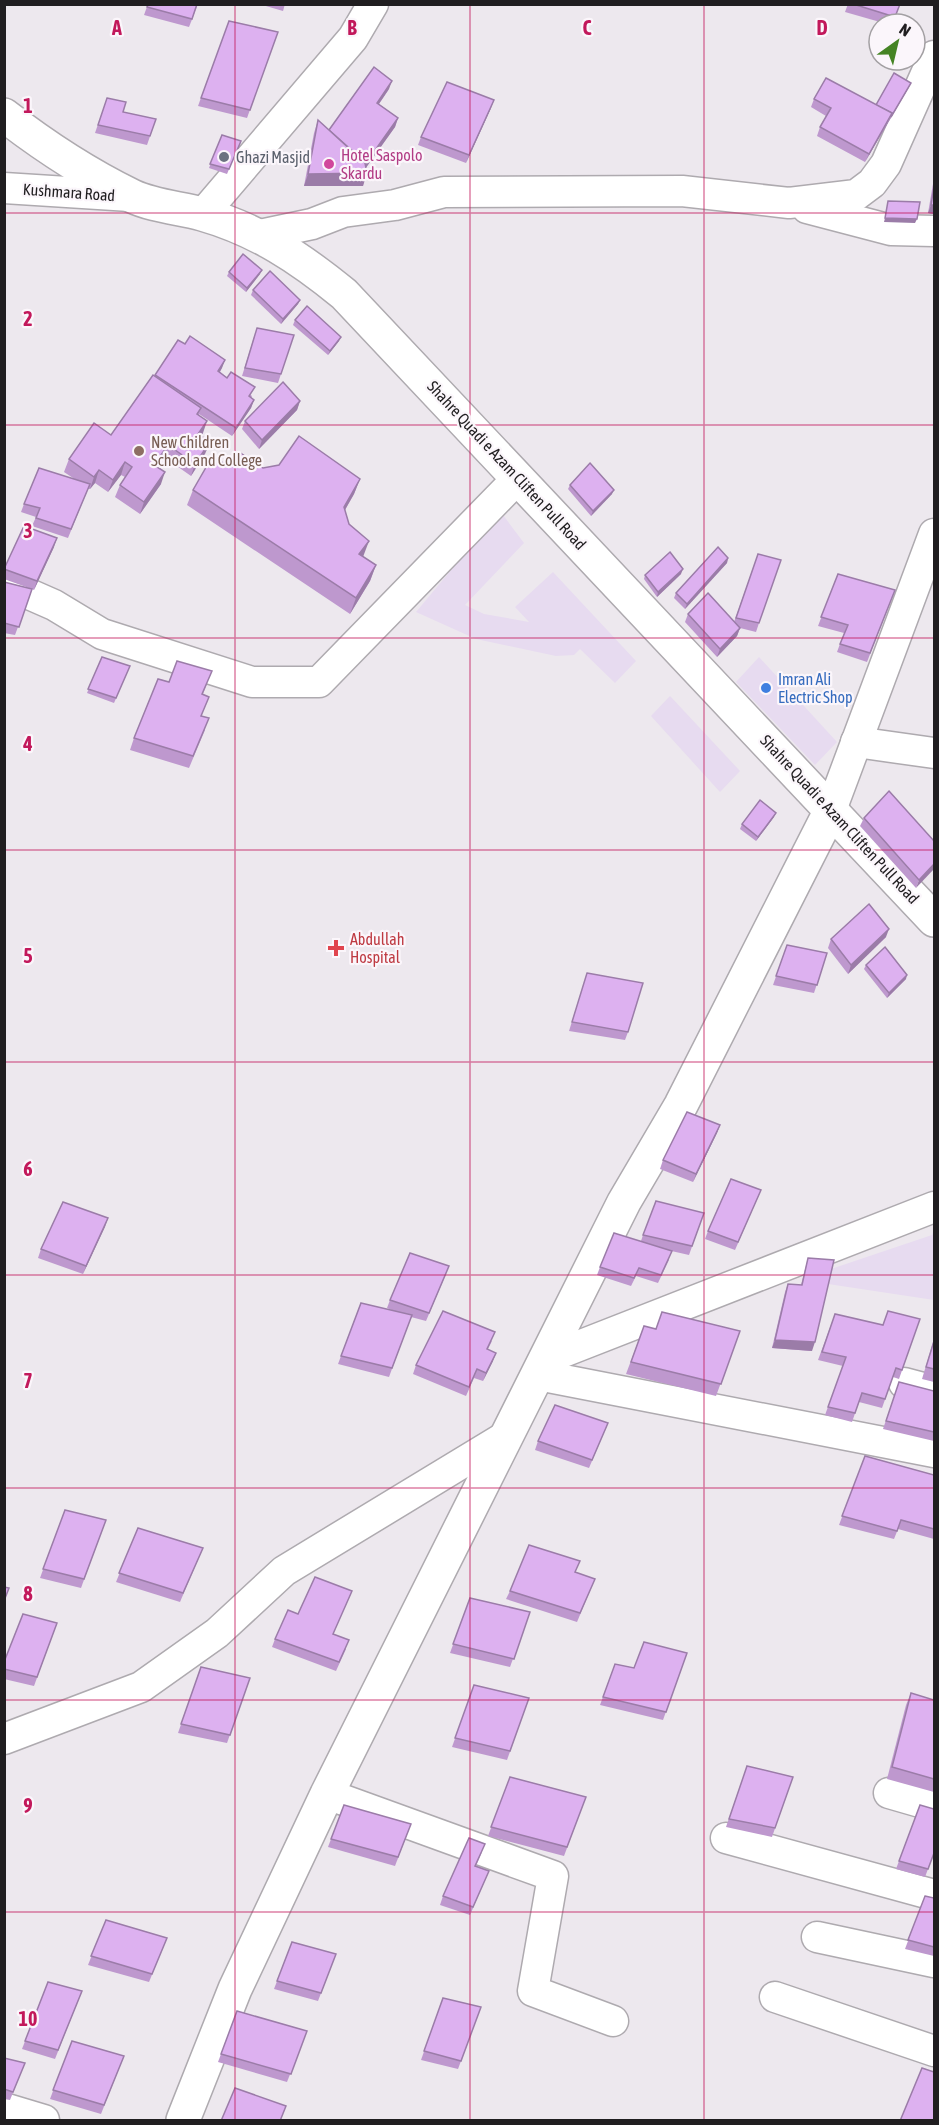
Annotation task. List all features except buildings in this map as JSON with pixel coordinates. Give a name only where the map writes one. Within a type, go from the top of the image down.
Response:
[{"type":"main road","name":"Shahre Quadi e Azam Cliften Pull Road","points":[[4,115],[42,144],[133,196],[203,214],[260,235],[303,260],[344,294],[934,920]]},
{"type":"main road","points":[[183,2121],[235,1989],[327,1794],[624,1202],[681,1105],[831,810]]},
{"type":"street","points":[[203,214],[352,38],[373,4]]},
{"type":"street","points":[[789,204],[856,195],[872,183],[886,164],[926,94],[934,56]]},
{"type":"street","name":"Kushmara Road","points":[[4,188],[133,196]]},
{"type":"street","points":[[260,235],[312,224],[343,212],[395,205],[444,192],[682,191],[789,204],[891,230],[934,231]]},
{"type":"street","points":[[4,583],[54,604],[102,634],[252,682],[319,682],[518,478]]},
{"type":"street","points":[[831,810],[934,534]]},
{"type":"street","points":[[856,742],[934,753]]},
{"type":"street","points":[[543,1366],[934,1207]]},
{"type":"street","points":[[543,1366],[934,1452]]},
{"type":"street","points":[[904,1383],[934,1391]]},
{"type":"street","points":[[4,1739],[141,1687],[217,1633],[284,1571],[508,1435]]},
{"type":"street","points":[[889,1793],[934,1806]]},
{"type":"street","points":[[327,1794],[553,1876],[533,1991],[613,2021]]},
{"type":"street","points":[[726,1838],[934,1895]]},
{"type":"street","points":[[817,1937],[934,1962]]},
{"type":"street","points":[[775,1997],[934,2051]]},
{"type":"street","points":[[4,2108],[44,2121]]},
{"type":"shaded area","points":[[503,515],[524,543],[465,605],[484,614],[529,622],[515,607],[553,572],[636,661],[615,683],[580,649],[574,655],[556,656],[476,639],[416,612],[473,544]]},
{"type":"shaded area","points":[[759,657],[837,742],[815,765],[736,682]]},
{"type":"shaded area","points":[[670,696],[740,771],[720,792],[651,716]]},
{"type":"shaded area","points":[[934,1230],[934,1300],[828,1284],[831,1269],[932,1235]]},
{"type":"place","name":"Ghazi Masjid","points":[[224,157]]},
{"type":"place","name":"Hotel Saspolo Skardu","points":[[329,164]]},
{"type":"place","name":"New Children School and College","points":[[139,451]]},
{"type":"place","name":"Imran Ali Electric Shop","points":[[766,688]]},
{"type":"place","name":"Abdullah Hospital","points":[[336,948]]}]
